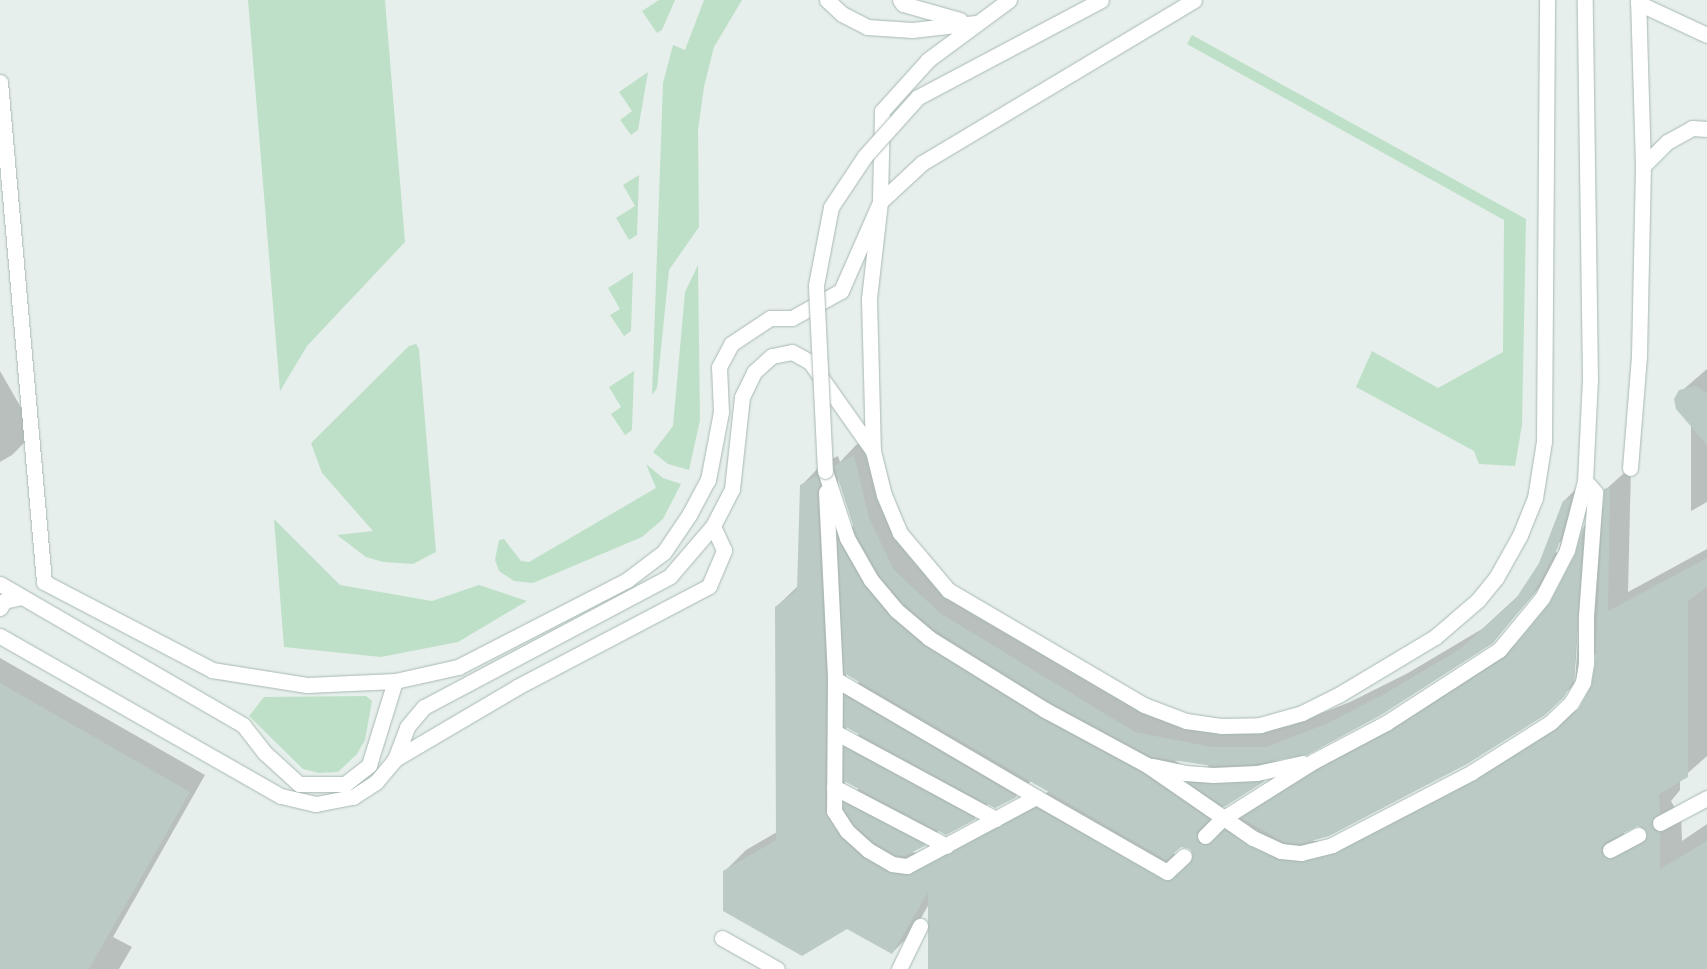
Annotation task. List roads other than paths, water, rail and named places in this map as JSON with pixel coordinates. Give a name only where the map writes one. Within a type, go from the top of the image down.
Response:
[{"type":"lane","points":[[827,0],[842,14],[868,27],[912,30],[974,23]]},
{"type":"lane","points":[[900,0],[903,4],[937,15],[974,23]]},
{"type":"lane","points":[[1009,0],[974,23],[928,60],[882,111],[880,202],[869,299],[873,451],[884,495],[900,532],[948,590],[1100,682],[1144,705],[1186,721],[1221,726],[1260,725],[1302,713],[1340,694],[1435,637],[1462,617],[1496,578],[1520,535],[1535,498],[1544,441],[1547,0]]},
{"type":"lane","points":[[1036,797],[907,866],[892,864],[868,850],[846,831],[834,811],[835,679],[816,285],[831,207],[865,156],[918,98],[1101,0]]},
{"type":"lane","points":[[0,82],[44,582],[212,670],[254,679],[307,685],[395,680],[458,667],[627,580],[664,552],[690,515],[708,480],[721,412],[719,366],[731,344],[770,318],[792,318],[842,291],[880,202],[922,162],[1194,0]]},
{"type":"lane","points":[[1205,836],[1222,820],[1314,761],[1386,723],[1499,650],[1542,598],[1567,550],[1584,480],[1590,380],[1585,0]]},
{"type":"lane","points":[[1630,468],[1639,356],[1643,166],[1638,2],[1707,35]]},
{"type":"lane","points":[[1643,166],[1668,142],[1692,128],[1707,129]]},
{"type":"lane","points":[[1,635],[281,796],[316,804],[353,797],[376,782],[395,759],[407,727],[424,707],[670,576],[714,526],[732,489],[742,397],[754,372],[772,356],[792,352],[810,362],[873,451]]},
{"type":"lane","points":[[825,471],[846,538],[871,580],[896,610],[929,638],[1045,710],[1147,765],[1222,820],[1282,851],[1301,853],[1332,845],[1472,772],[1551,722],[1564,709],[1583,682],[1586,663],[1586,616],[1596,492],[1584,480]]},
{"type":"lane","points":[[395,759],[518,687],[709,586],[724,550],[714,526]]},
{"type":"lane","points":[[0,584],[243,725],[265,753],[299,784],[345,784],[369,765],[395,680]]},
{"type":"lane","points":[[0,608],[4,602],[22,597]]},
{"type":"lane","points":[[835,679],[1167,872],[1184,856]]},
{"type":"lane","points":[[835,732],[996,819]]},
{"type":"lane","points":[[1147,765],[1185,773],[1257,773],[1314,761]]},
{"type":"lane","points":[[834,787],[947,846]]},
{"type":"lane","points":[[1660,823],[1707,798]]},
{"type":"lane","points":[[1610,850],[1638,835]]},
{"type":"lane","points":[[899,969],[920,926]]},
{"type":"lane","points":[[722,938],[777,969]]}]
